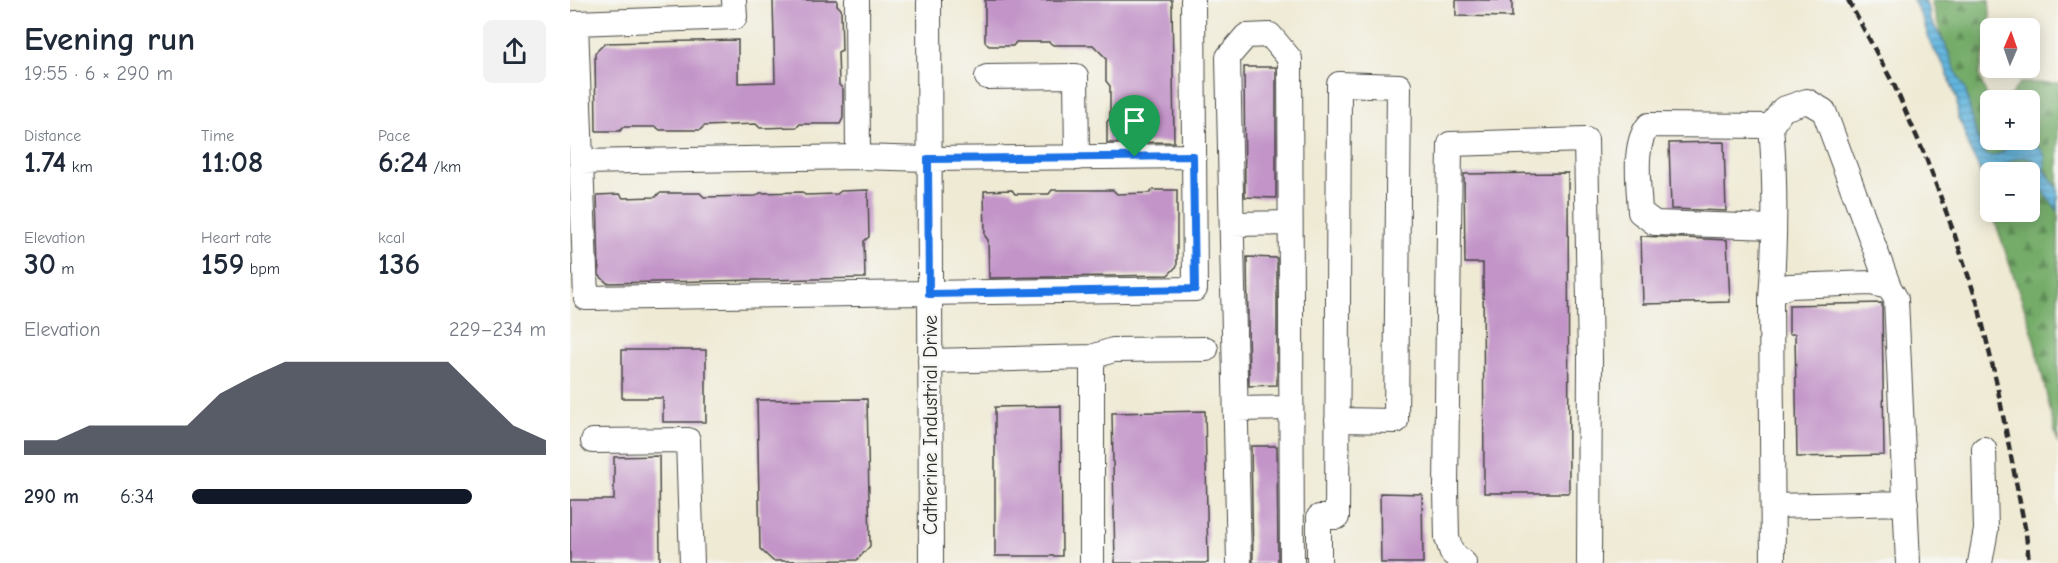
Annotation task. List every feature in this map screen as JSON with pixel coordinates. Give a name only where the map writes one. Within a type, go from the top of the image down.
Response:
[{"type":"street","points":[[734,0],[735,17],[576,23],[586,298],[1195,289],[1192,0]]},
{"type":"street","points":[[857,0],[858,157]]},
{"type":"street","name":"Catherine Industrial Drive","points":[[929,0],[931,563]]},
{"type":"street","points":[[1239,563],[1228,57],[1246,36],[1270,35],[1290,59],[1292,563]]},
{"type":"street","points":[[987,77],[1076,76],[1077,158]]},
{"type":"street","points":[[1319,563],[1319,517],[1337,517],[1337,420],[1339,84],[1399,86],[1396,421],[1337,420]]},
{"type":"street","points":[[1773,563],[1771,299],[1773,153],[1771,126],[1783,109],[1808,101],[1824,111],[1889,287],[1896,299],[1908,563]]},
{"type":"street","points":[[1771,126],[1649,125],[1642,133],[1638,147],[1640,212],[1655,223],[1773,226]]},
{"type":"street","points":[[1464,563],[1452,553],[1447,538],[1450,144],[1586,140],[1590,358],[1589,563]]},
{"type":"street","points":[[581,162],[858,157],[928,159],[1193,156]]},
{"type":"street","points":[[1232,224],[1290,223]]},
{"type":"street","points":[[1771,299],[1776,291],[1790,286],[1871,283],[1889,287]]},
{"type":"street","points":[[930,361],[1092,357],[1113,350],[1206,349]]},
{"type":"street","points":[[1092,357],[1092,563]]},
{"type":"street","points":[[1236,409],[1291,408]]},
{"type":"street","points":[[593,441],[688,440],[692,563]]},
{"type":"street","points":[[1980,563],[1986,530],[1984,449]]},
{"type":"street","points":[[1773,506],[1906,503]]},
{"type":"green space","points":[[1931,0],[1989,0],[1990,18],[1980,18],[1979,75],[1985,90],[1980,90],[1980,150],[2040,150],[2040,90],[2015,90],[2020,83],[2058,83],[2058,444],[2031,327],[1995,222],[2040,222],[2040,162],[1980,162],[1980,172]]},
{"type":"water","points":[[1913,0],[1924,0],[1930,19],[1945,44],[1965,88],[1980,150],[1993,156],[2005,150],[2042,150],[2045,157],[2045,170],[2058,189],[2058,211],[2040,187],[2040,162],[2035,162],[2030,158],[2017,158],[2009,162],[1980,162],[1980,170],[1967,144],[1964,129],[1958,118],[1957,100],[1945,67],[1931,45],[1924,22]]},
{"type":"building","points":[[773,0],[837,0],[837,5],[841,9],[842,50],[838,52],[839,85],[843,89],[843,118],[840,124],[800,124],[797,127],[760,128],[756,124],[704,126],[700,130],[623,127],[620,131],[596,131],[595,53],[605,43],[738,40],[738,83],[775,82]]},
{"type":"building","points":[[985,0],[1172,0],[1174,142],[1107,143],[1110,86],[1106,81],[1106,58],[1093,45],[1016,42],[1013,46],[989,46],[985,42]]},
{"type":"building","points":[[1456,0],[1512,0],[1512,17],[1456,16]]},
{"type":"building","points":[[1244,67],[1276,67],[1276,198],[1245,197]]},
{"type":"building","points":[[1724,142],[1726,211],[1671,209],[1669,143]]},
{"type":"building","points":[[1568,173],[1569,493],[1484,493],[1483,263],[1465,263],[1464,174]]},
{"type":"building","points":[[868,190],[869,237],[864,241],[865,278],[607,283],[599,275],[597,195],[620,194],[623,198],[656,197],[659,193],[700,193],[704,197],[802,192],[805,195],[837,194],[841,191]]},
{"type":"building","points":[[1012,190],[1015,194],[1049,194],[1052,190],[1113,190],[1117,194],[1177,190],[1177,266],[1168,275],[989,278],[984,191]]},
{"type":"building","points":[[1641,236],[1727,240],[1730,302],[1643,304]]},
{"type":"building","points":[[1247,257],[1277,258],[1277,385],[1249,386]]},
{"type":"building","points":[[1882,303],[1884,455],[1797,457],[1795,334],[1789,334],[1789,305]]},
{"type":"building","points":[[622,350],[706,350],[706,422],[663,422],[663,398],[622,398]]},
{"type":"building","points":[[867,399],[870,546],[857,560],[773,561],[760,549],[757,400]]},
{"type":"building","points":[[1061,406],[1062,556],[995,556],[995,407]]},
{"type":"building","points":[[1205,411],[1208,563],[1115,563],[1112,413]]},
{"type":"building","points":[[1251,446],[1277,446],[1278,563],[1253,563]]},
{"type":"building","points":[[659,456],[660,563],[570,563],[570,500],[614,500],[614,457]]},
{"type":"building","points":[[1380,493],[1422,494],[1423,563],[1381,563]]},
{"type":"railway","points":[[1848,0],[1895,87],[1926,158],[1978,305],[1996,380],[2026,533],[2029,563]]},
{"type":"route","points":[[1193,156],[1195,289],[929,294],[928,159],[1135,157],[1193,156]]}]
